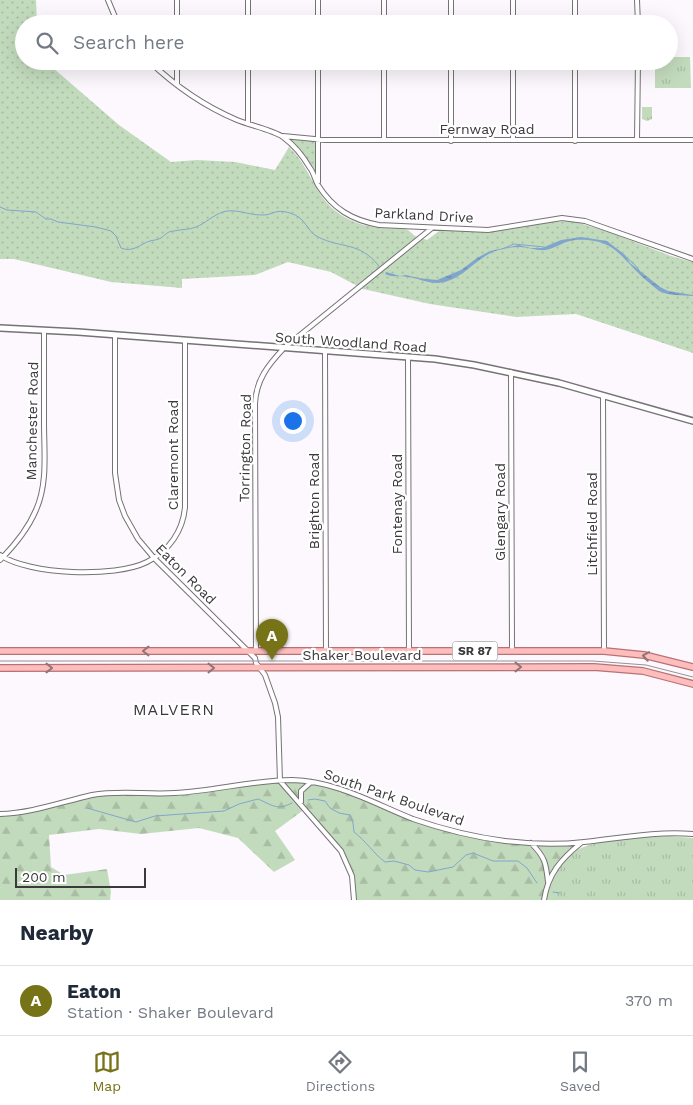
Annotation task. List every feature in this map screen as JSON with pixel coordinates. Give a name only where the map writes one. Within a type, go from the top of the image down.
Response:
[{"type":"main road","name":"Shaker Boulevard","points":[[0,652],[248,652],[255,655],[409,651],[604,652],[644,655],[693,667]]},
{"type":"main road","name":"Shaker Boulevard","points":[[0,668],[594,667],[652,673],[693,684]]},
{"type":"street","points":[[108,0],[114,15]]},
{"type":"street","points":[[177,0],[177,15]]},
{"type":"street","points":[[248,0],[248,15]]},
{"type":"street","points":[[318,0],[318,15]]},
{"type":"street","points":[[384,0],[384,15]]},
{"type":"street","points":[[451,0],[451,15]]},
{"type":"street","points":[[512,0],[512,15]]},
{"type":"street","points":[[575,0],[575,15]]},
{"type":"street","points":[[637,0],[638,15]]},
{"type":"street","name":"Parkland Drive","points":[[160,70],[208,106],[248,124],[282,135],[299,151],[318,184],[338,209],[350,217],[364,222],[379,225],[488,230],[555,218],[572,218],[693,259]]},
{"type":"street","points":[[177,70],[177,84]]},
{"type":"street","points":[[248,70],[248,124]]},
{"type":"street","points":[[318,70],[318,184]]},
{"type":"street","points":[[384,70],[384,140]]},
{"type":"street","points":[[451,70],[451,141]]},
{"type":"street","points":[[512,70],[513,140]]},
{"type":"street","points":[[575,70],[575,141]]},
{"type":"street","points":[[637,140],[638,70]]},
{"type":"street","name":"Fernway Road","points":[[282,135],[317,140],[693,140]]},
{"type":"street","name":"Torrington Road","points":[[255,655],[255,398],[257,387],[265,369],[284,348],[433,228]]},
{"type":"street","points":[[685,257],[693,254]]},
{"type":"street","name":"South Woodland Road","points":[[0,328],[408,357],[474,365],[559,383],[693,421]]},
{"type":"street","name":"Manchester Road","points":[[1,557],[22,534],[32,518],[43,486],[44,330]]},
{"type":"street","name":"Eaton Road","points":[[114,335],[114,463],[117,491],[128,524],[154,558],[248,652]]},
{"type":"street","name":"Claremont Road","points":[[154,558],[173,541],[182,524],[184,514],[185,340]]},
{"type":"street","name":"Brighton Road","points":[[325,351],[326,652]]},
{"type":"street","name":"Fontenay Road","points":[[408,357],[409,651]]},
{"type":"street","name":"Glengary Road","points":[[511,372],[512,652]]},
{"type":"street","name":"Litchfield Road","points":[[603,396],[604,652]]},
{"type":"street","points":[[1,557],[26,566],[76,572],[124,568],[141,564],[154,558]]},
{"type":"street","points":[[255,655],[256,663],[270,689],[278,717],[280,781],[341,850],[352,876],[354,900]]},
{"type":"street","name":"South Park Boulevard","points":[[0,814],[31,811],[112,792],[175,793],[280,781],[311,782],[335,786],[414,819],[446,829],[504,841],[531,843],[583,842],[666,832],[693,834]]},
{"type":"street","points":[[301,804],[301,791],[311,782]]},
{"type":"street","points":[[544,900],[548,882],[559,862],[583,842]]},
{"type":"street","points":[[531,843],[540,852],[546,863],[548,882]]},
{"type":"green space","points":[[0,0],[36,0],[37,15],[15,15],[15,70],[55,70],[119,125],[171,162],[197,160],[235,162],[275,170],[289,147],[302,163],[324,200],[338,213],[363,225],[405,229],[415,236],[427,240],[439,231],[444,230],[486,232],[550,222],[573,221],[693,262],[693,353],[576,314],[516,317],[430,304],[363,289],[331,272],[288,262],[255,275],[182,279],[182,288],[111,282],[14,259],[0,259]]},
{"type":"green space","points":[[678,57],[690,57],[691,88],[655,88],[655,70],[678,70]]},
{"type":"green space","points":[[642,107],[652,107],[652,119],[647,121],[642,119]]},
{"type":"green space","points":[[282,135],[317,140],[318,184],[299,151]]},
{"type":"green space","points":[[290,780],[335,786],[414,819],[474,835],[531,843],[583,842],[557,866],[550,880],[544,900],[354,900],[352,876],[341,851],[305,809],[275,831],[295,860],[274,872],[238,838],[199,828],[141,834],[99,829],[49,835],[51,867],[64,875],[107,869],[111,892],[110,900],[0,900],[0,814],[13,814],[93,795],[175,793]]},
{"type":"green space","points":[[669,836],[693,838],[693,900],[547,900],[549,889],[558,871],[570,855],[576,851],[607,841]]},
{"type":"water","points":[[581,237],[607,241],[625,255],[630,263],[660,287],[668,291],[693,296],[671,295],[659,291],[616,251],[600,242],[589,240],[575,240],[546,250],[519,247],[499,250],[445,282],[433,283],[400,276],[406,275],[437,280],[461,270],[490,251],[519,245],[530,248],[542,248],[561,240]]},
{"type":"water","points":[[386,272],[400,276],[391,276],[385,274]]},
{"type":"waterway","points":[[0,207],[7,210],[36,212],[46,219],[111,231],[116,236],[121,248],[125,249],[160,239],[170,232],[191,229],[223,212],[232,211],[256,215],[285,212],[300,218],[318,237],[357,249],[372,258],[379,266]]},
{"type":"waterway","points":[[502,249],[514,244],[544,247]]},
{"type":"waterway","points":[[620,252],[639,270]]},
{"type":"waterway","points":[[87,808],[136,822],[155,816],[224,811],[239,804],[258,799],[278,807],[292,803]]},
{"type":"waterway","points":[[308,800],[325,801],[330,808],[339,813],[350,815],[354,832],[385,862],[394,861],[409,865],[415,870],[428,872],[453,867],[466,855],[473,853],[493,861],[518,861],[527,868],[537,883]]},
{"type":"waterway","points":[[553,892],[560,893]]},
{"type":"tram line","points":[[0,661],[593,661],[646,665],[693,677]]},
{"type":"place","name":"Eaton","points":[[272,660]]},
{"type":"district","name":"MALVERN","points":[[174,709]]}]
